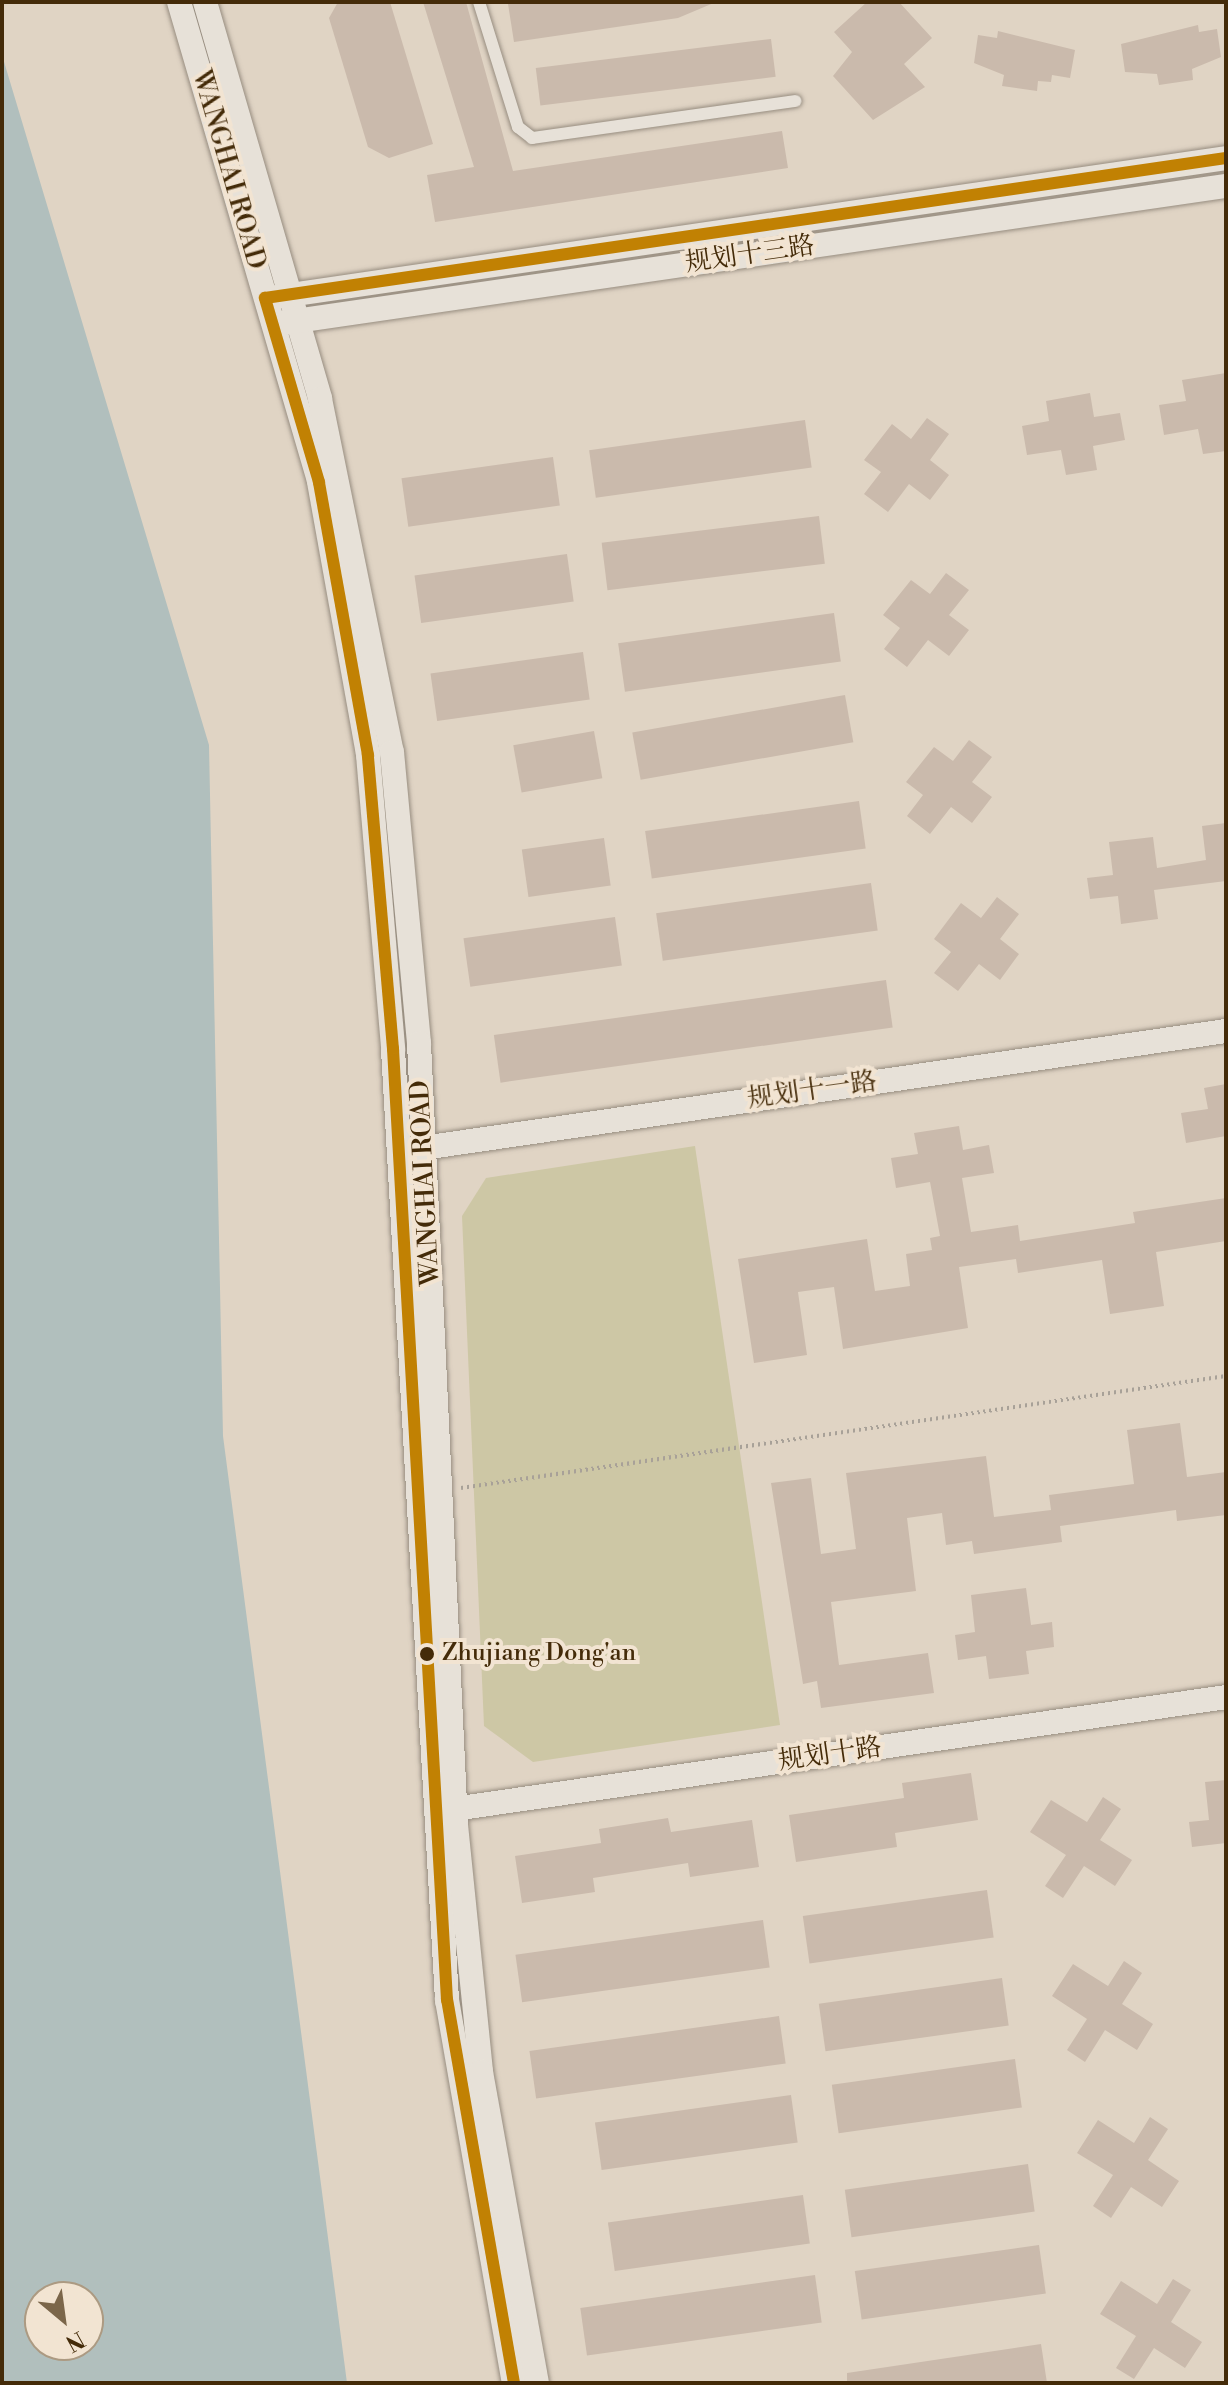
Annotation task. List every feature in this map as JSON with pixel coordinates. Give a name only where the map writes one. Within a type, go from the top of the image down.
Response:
[{"type":"street","name":"WANGHAI ROAD","points":[[179,2],[319,482],[355,666],[380,858],[445,1810],[481,2072],[537,2383]]},
{"type":"street","name":"WANGHAI ROAD","points":[[205,2],[298,321],[380,676],[405,855],[442,1491],[445,1810],[455,2059],[514,2383]]},
{"type":"street","name":"规划十三路","points":[[265,298],[1226,158]]},
{"type":"street","name":"规划十三路","points":[[273,324],[1226,186]]},
{"type":"street","name":"规划十一路","points":[[398,1151],[1226,1031]]},
{"type":"street","name":"规划十路","points":[[445,1810],[1226,1697]]},
{"type":"lane","points":[[479,2],[518,127],[532,138],[795,101]]},
{"type":"path","points":[[442,1491],[1226,1376]]},
{"type":"shaded area","points":[[2,55],[209,745],[223,1436],[347,2383],[2,2383]]},
{"type":"shaded area","points":[[695,1146],[780,1725],[533,1762],[484,1726],[462,1216],[486,1178]]},
{"type":"building","points":[[338,2],[390,2],[433,144],[389,158],[368,147],[329,18]]},
{"type":"building","points":[[423,2],[466,2],[513,171],[782,131],[788,168],[435,222],[427,175],[474,167]]},
{"type":"building","points":[[716,2],[678,18],[514,42],[508,4]]},
{"type":"building","points":[[867,2],[899,2],[932,38],[904,64],[925,87],[873,120],[833,76],[852,52],[834,32]]},
{"type":"building","points":[[1198,25],[1199,32],[1217,29],[1221,57],[1192,69],[1193,80],[1159,85],[1157,74],[1125,72],[1121,44]]},
{"type":"building","points":[[998,31],[1075,50],[1070,78],[1052,75],[1051,82],[1038,81],[1037,91],[1002,86],[1004,75],[974,63],[978,35],[997,38]]},
{"type":"building","points":[[771,39],[776,77],[540,106],[536,68]]},
{"type":"building","points":[[1226,373],[1226,451],[1203,454],[1198,429],[1164,435],[1159,405],[1186,401],[1182,380]]},
{"type":"building","points":[[1090,393],[1094,417],[1120,413],[1125,440],[1093,446],[1097,470],[1066,475],[1061,450],[1027,455],[1022,426],[1049,421],[1046,401]]},
{"type":"building","points":[[927,418],[949,434],[930,460],[949,475],[930,500],[909,484],[888,512],[864,494],[881,472],[864,460],[892,424],[911,439]]},
{"type":"building","points":[[805,420],[812,468],[596,498],[589,450]]},
{"type":"building","points":[[553,457],[560,506],[408,527],[401,478]]},
{"type":"building","points":[[819,516],[825,564],[607,590],[602,543]]},
{"type":"building","points":[[567,554],[574,602],[421,623],[414,575]]},
{"type":"building","points":[[946,573],[969,590],[949,615],[969,630],[949,656],[928,640],[907,667],[884,649],[900,628],[883,615],[911,580],[930,594]]},
{"type":"building","points":[[834,613],[841,662],[625,692],[618,643]]},
{"type":"building","points":[[583,652],[590,700],[437,721],[430,673]]},
{"type":"building","points":[[845,695],[853,742],[641,780],[632,733]]},
{"type":"building","points":[[594,731],[602,778],[522,793],[513,745]]},
{"type":"building","points":[[969,740],[992,757],[972,782],[992,797],[972,823],[951,807],[930,834],[907,816],[923,795],[906,782],[934,747],[953,761]]},
{"type":"building","points":[[859,801],[866,849],[652,879],[645,831]]},
{"type":"building","points":[[1226,823],[1226,881],[1154,890],[1158,919],[1121,924],[1118,896],[1090,899],[1087,878],[1113,875],[1109,842],[1153,837],[1157,868],[1206,860],[1202,826]]},
{"type":"building","points":[[604,838],[611,886],[528,897],[522,850]]},
{"type":"building","points":[[871,883],[878,931],[663,961],[656,913]]},
{"type":"building","points":[[997,897],[1019,914],[1000,939],[1019,954],[1000,980],[979,964],[958,991],[934,973],[951,952],[934,939],[961,903],[981,918]]},
{"type":"building","points":[[615,917],[622,966],[470,987],[463,938]]},
{"type":"building","points":[[886,980],[893,1028],[501,1083],[494,1035]]},
{"type":"building","points":[[1226,1084],[1226,1136],[1186,1143],[1181,1113],[1208,1109],[1204,1088]]},
{"type":"building","points":[[959,1126],[963,1150],[989,1145],[994,1173],[962,1178],[971,1232],[1018,1225],[1020,1241],[1135,1223],[1133,1212],[1226,1198],[1226,1241],[1156,1252],[1164,1306],[1110,1314],[1102,1260],[1018,1273],[1016,1259],[959,1267],[968,1328],[843,1349],[834,1287],[798,1292],[807,1355],[754,1363],[738,1259],[867,1239],[875,1291],[910,1286],[906,1254],[932,1250],[930,1238],[940,1236],[930,1182],[896,1188],[891,1158],[918,1154],[914,1133]]},
{"type":"building","points":[[1180,1423],[1187,1477],[1226,1472],[1226,1515],[1177,1521],[1176,1510],[1060,1526],[1062,1542],[974,1554],[972,1541],[946,1545],[942,1513],[907,1518],[916,1591],[831,1602],[839,1665],[928,1653],[934,1693],[821,1708],[817,1681],[803,1684],[771,1483],[811,1478],[821,1554],[856,1549],[846,1473],[986,1456],[994,1517],[1051,1510],[1049,1495],[1134,1484],[1127,1430]]},
{"type":"building","points":[[1026,1588],[1031,1625],[1052,1622],[1054,1647],[1026,1651],[1029,1674],[989,1679],[986,1656],[958,1660],[955,1635],[975,1632],[971,1595]]},
{"type":"building","points":[[971,1773],[978,1820],[895,1833],[897,1847],[796,1862],[789,1815],[904,1798],[902,1783]]},
{"type":"building","points":[[1226,1780],[1226,1843],[1192,1847],[1189,1822],[1209,1820],[1205,1782]]},
{"type":"building","points":[[1103,1797],[1121,1809],[1100,1840],[1132,1860],[1115,1886],[1084,1866],[1063,1898],[1045,1886],[1066,1855],[1030,1832],[1051,1800],[1087,1822]]},
{"type":"building","points":[[668,1818],[671,1832],[752,1820],[759,1867],[690,1877],[688,1863],[593,1878],[595,1892],[522,1903],[515,1856],[601,1843],[599,1829]]},
{"type":"building","points":[[987,1890],[994,1938],[809,1963],[803,1916]]},
{"type":"building","points":[[763,1920],[770,1968],[522,2002],[515,1955]]},
{"type":"building","points":[[1124,1961],[1142,1973],[1122,2004],[1153,2024],[1137,2050],[1105,2030],[1085,2062],[1067,2050],[1087,2019],[1052,1996],[1073,1964],[1108,1986]]},
{"type":"building","points":[[1002,1978],[1009,2026],[825,2051],[819,2004]]},
{"type":"building","points":[[779,2016],[786,2064],[536,2099],[529,2051]]},
{"type":"building","points":[[1015,2059],[1022,2108],[839,2133],[832,2085]]},
{"type":"building","points":[[791,2095],[798,2143],[602,2170],[595,2123]]},
{"type":"building","points":[[1150,2117],[1168,2129],[1148,2160],[1179,2181],[1162,2207],[1131,2187],[1111,2218],[1093,2206],[1113,2175],[1077,2153],[1098,2120],[1134,2143]]},
{"type":"building","points":[[1028,2164],[1035,2212],[851,2237],[845,2190]]},
{"type":"building","points":[[803,2195],[810,2244],[615,2271],[608,2222]]},
{"type":"building","points":[[1039,2245],[1046,2294],[862,2319],[855,2271]]},
{"type":"building","points":[[815,2275],[822,2323],[587,2356],[580,2308]]},
{"type":"building","points":[[1173,2279],[1191,2290],[1171,2322],[1202,2342],[1185,2368],[1154,2348],[1134,2379],[1116,2368],[1136,2336],[1100,2314],[1121,2281],[1157,2304]]},
{"type":"building","points":[[1041,2344],[1047,2383],[847,2383],[847,2373]]},
{"type":"transit line","points":[[514,2383],[447,2000],[393,1049],[368,755],[319,482],[265,298],[1226,158]]},
{"type":"place","name":"Zhujiang Dong'an","points":[[427,1654]]}]
